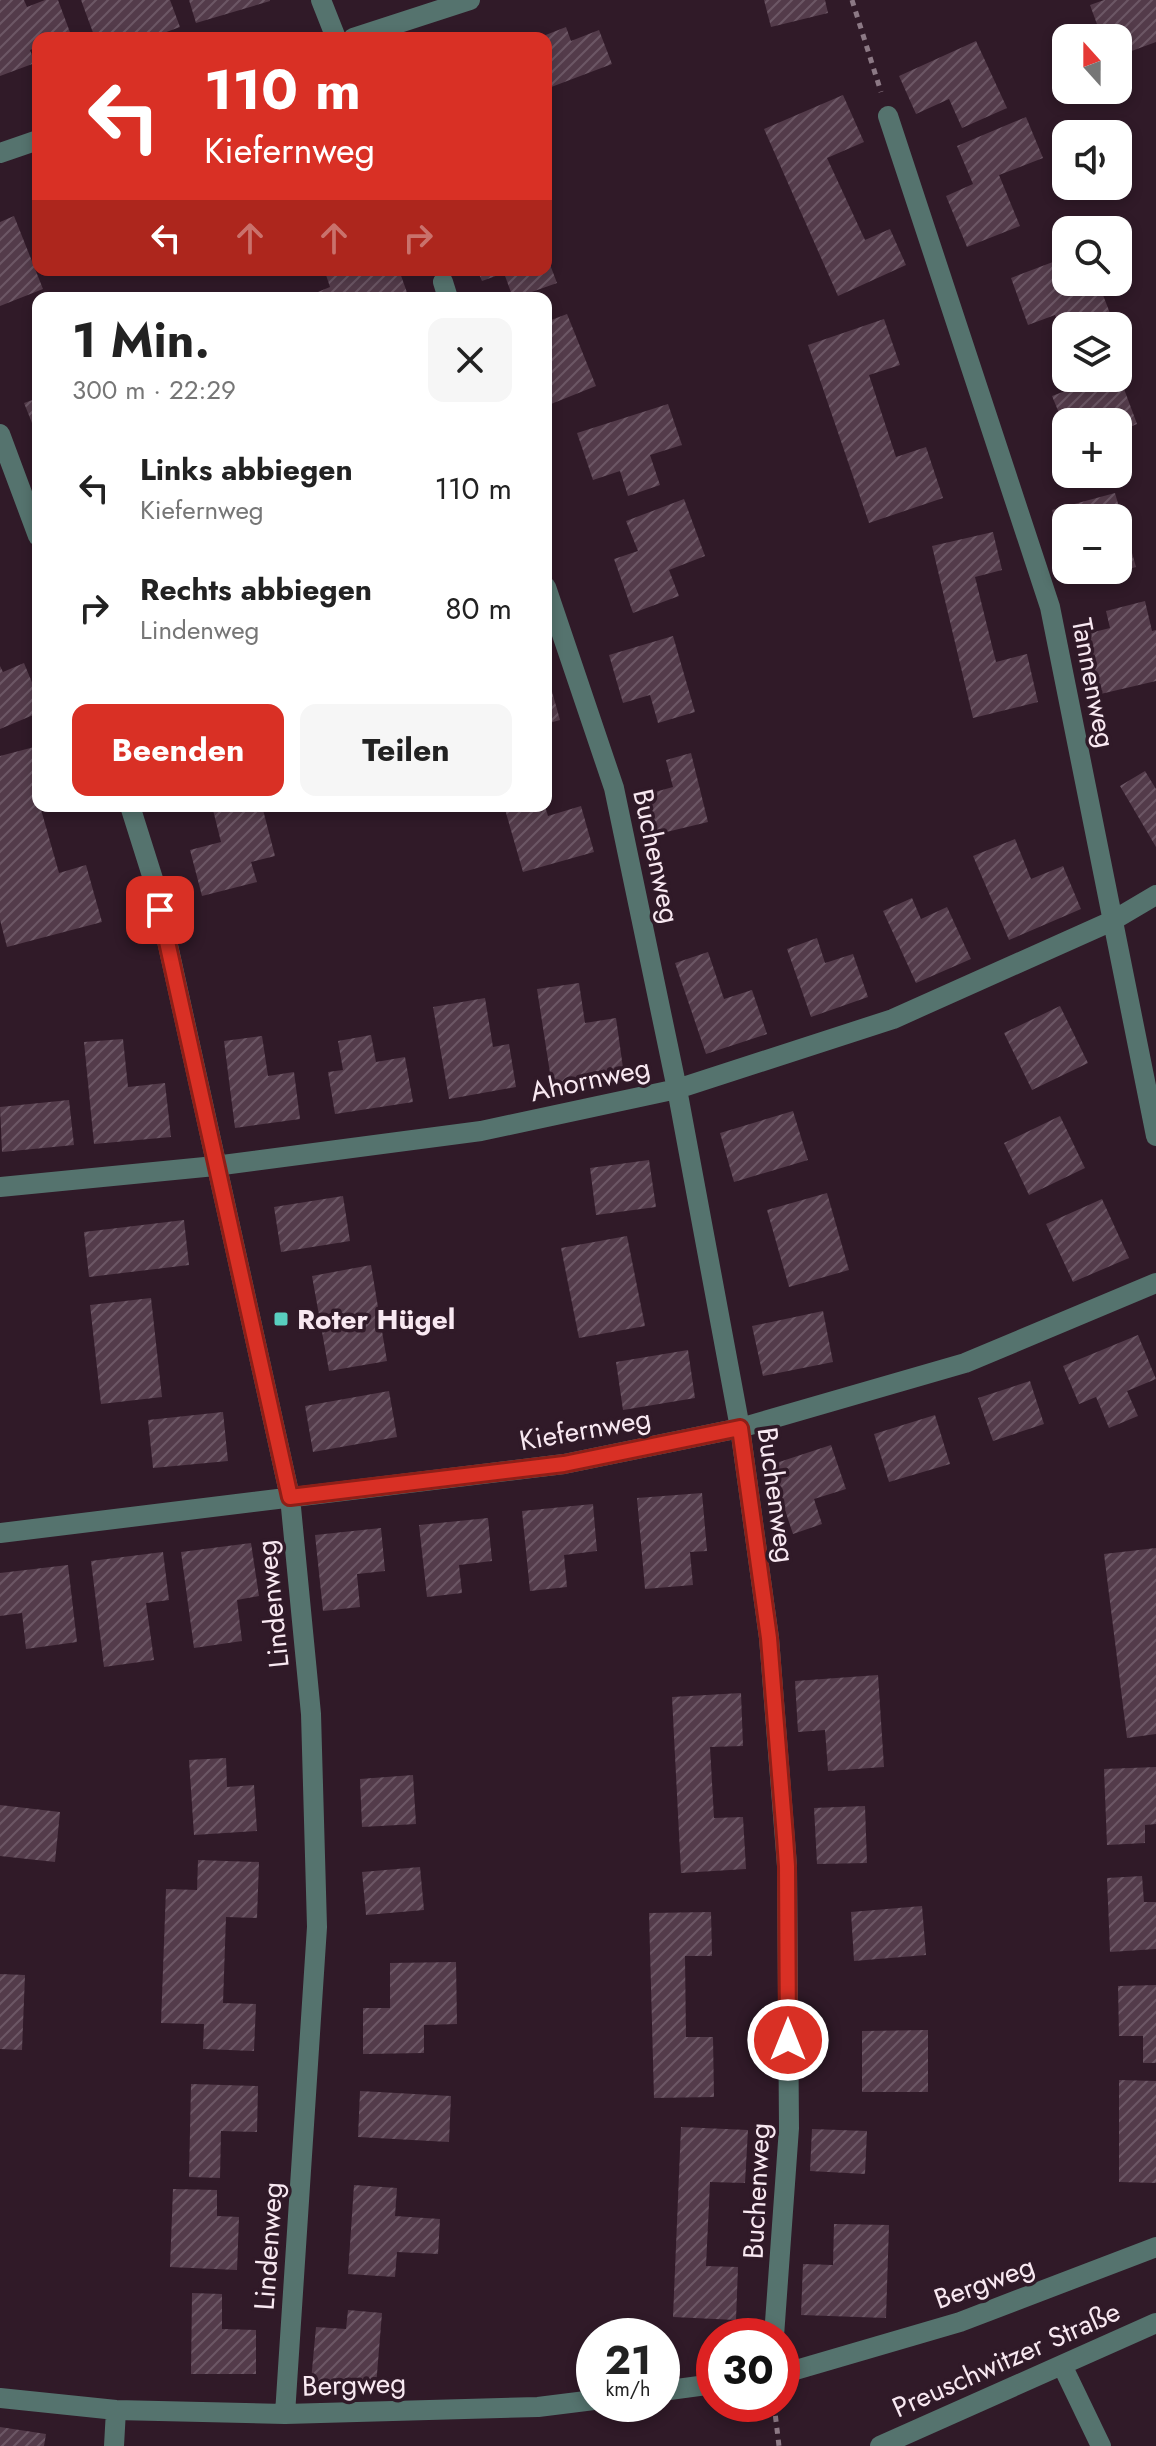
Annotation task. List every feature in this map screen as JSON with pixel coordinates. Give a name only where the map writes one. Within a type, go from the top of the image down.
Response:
[{"type":"street","points":[[321,0],[334,32]]},
{"type":"street","points":[[371,32],[470,0]]},
{"type":"street","name":"Tannenweg","points":[[888,116],[1050,607],[1156,1136]]},
{"type":"street","points":[[0,153],[32,142]]},
{"type":"street","points":[[0,434],[32,520]]},
{"type":"street","name":"Buchenweg","points":[[552,605],[614,788],[677,1089],[740,1428],[769,1638],[787,1866],[789,2128],[775,2318]]},
{"type":"street","name":"Lindenweg","points":[[132,812],[154,882],[290,1497],[311,1714],[317,1927],[285,2414]]},
{"type":"street","name":"Ahornweg","points":[[0,1187],[215,1166],[481,1131],[677,1089],[893,1019],[1112,921],[1156,895]]},
{"type":"street","name":"Kiefernweg","points":[[0,1533],[564,1464],[740,1428],[965,1363],[1156,1283]]},
{"type":"street","name":"Bergweg","points":[[800,2369],[960,2322],[1156,2247]]},
{"type":"street","name":"Preuschwitzer Straße","points":[[889,2444],[1156,2323]]},
{"type":"street","points":[[1062,2365],[1101,2446]]},
{"type":"street","name":"Bergweg","points":[[0,2398],[116,2410],[285,2414],[538,2407],[576,2402]]},
{"type":"street","points":[[114,2446],[116,2410]]},
{"type":"path","points":[[852,0],[888,116]]},
{"type":"path","points":[[776,2422],[779,2446]]},
{"type":"building","points":[[0,0],[24,0],[27,7],[45,0],[58,0],[70,32],[32,32],[32,64],[0,76]]},
{"type":"building","points":[[81,0],[170,0],[180,27],[166,32],[93,32]]},
{"type":"building","points":[[189,0],[270,0],[270,1],[196,23]]},
{"type":"building","points":[[764,0],[825,0],[828,13],[771,27]]},
{"type":"building","points":[[1104,0],[1156,0],[1156,42],[1132,51],[1132,24],[1097,24],[1090,5]]},
{"type":"building","points":[[566,27],[571,41],[599,30],[612,64],[552,87],[552,32]]},
{"type":"building","points":[[976,41],[1007,108],[962,128],[949,99],[916,114],[899,76]]},
{"type":"building","points":[[843,95],[864,142],[827,158],[865,240],[890,229],[906,265],[838,296],[764,129]]},
{"type":"building","points":[[1026,117],[1043,158],[999,175],[1020,226],[967,247],[946,196],[973,184],[957,146]]},
{"type":"building","points":[[14,216],[32,261],[32,276],[38,276],[43,289],[0,306],[0,222]]},
{"type":"building","points":[[1052,262],[1052,296],[1103,296],[1110,312],[1052,312],[1052,316],[1028,325],[1011,278]]},
{"type":"building","points":[[552,270],[557,283],[532,292],[511,292],[505,276],[552,276]]},
{"type":"building","points":[[326,276],[401,276],[407,292],[318,292],[330,287]]},
{"type":"building","points":[[480,276],[496,276],[482,281]]},
{"type":"building","points":[[567,314],[596,386],[552,404],[552,320]]},
{"type":"building","points":[[884,319],[900,365],[869,375],[896,457],[926,447],[943,498],[869,523],[808,345]]},
{"type":"building","points":[[1063,392],[1125,392],[1131,408],[1057,408],[1052,396]]},
{"type":"building","points":[[32,400],[32,423],[24,403]]},
{"type":"building","points":[[668,404],[682,445],[650,455],[660,485],[628,496],[620,471],[593,480],[577,433]]},
{"type":"building","points":[[1115,493],[1118,504],[1074,504]]},
{"type":"building","points":[[684,499],[705,556],[669,570],[679,596],[633,613],[614,559],[638,551],[626,521]]},
{"type":"building","points":[[993,532],[1002,570],[975,577],[996,662],[1027,654],[1038,702],[973,718],[932,546]]},
{"type":"building","points":[[1145,601],[1152,631],[1156,630],[1156,681],[1092,696],[1078,636],[1110,628],[1106,611]]},
{"type":"building","points":[[673,636],[695,712],[658,723],[650,695],[623,703],[609,655]]},
{"type":"building","points":[[24,663],[32,682],[32,716],[0,729],[0,666],[3,672]]},
{"type":"building","points":[[552,691],[560,720],[552,722]]},
{"type":"building","points":[[32,748],[32,812],[42,812],[59,873],[86,865],[102,922],[7,947],[0,920],[0,756]]},
{"type":"building","points":[[691,753],[708,822],[654,835],[644,795],[673,787],[666,760]]},
{"type":"building","points":[[1145,771],[1156,789],[1156,847],[1120,786]]},
{"type":"building","points":[[581,806],[594,852],[523,872],[506,812],[547,812],[548,816]]},
{"type":"building","points":[[214,812],[264,812],[275,856],[251,862],[257,882],[202,896],[190,850],[221,842]]},
{"type":"building","points":[[1015,839],[1031,879],[1063,866],[1081,909],[1009,940],[973,856]]},
{"type":"building","points":[[912,898],[921,919],[947,907],[971,959],[916,983],[883,911]]},
{"type":"building","points":[[817,938],[825,963],[853,954],[868,997],[811,1017],[787,949]]},
{"type":"building","points":[[708,952],[724,999],[752,990],[767,1034],[706,1054],[675,963]]},
{"type":"building","points":[[579,983],[585,1023],[616,1018],[624,1075],[552,1086],[537,989]]},
{"type":"building","points":[[485,998],[493,1047],[509,1044],[516,1087],[449,1099],[433,1007]]},
{"type":"building","points":[[1060,1006],[1088,1063],[1032,1090],[1004,1033]]},
{"type":"building","points":[[371,1035],[376,1062],[405,1057],[413,1102],[335,1114],[328,1072],[343,1070],[338,1041]]},
{"type":"building","points":[[262,1036],[268,1076],[294,1072],[300,1119],[235,1128],[224,1041]]},
{"type":"building","points":[[123,1039],[128,1087],[165,1083],[171,1137],[94,1144],[84,1042]]},
{"type":"building","points":[[69,1100],[74,1145],[2,1152],[0,1107]]},
{"type":"building","points":[[793,1111],[808,1160],[734,1182],[720,1133]]},
{"type":"building","points":[[1060,1116],[1085,1168],[1029,1195],[1004,1143]]},
{"type":"building","points":[[649,1160],[656,1207],[596,1215],[590,1168]]},
{"type":"building","points":[[827,1193],[849,1270],[789,1287],[767,1210]]},
{"type":"building","points":[[343,1196],[350,1241],[281,1252],[274,1207]]},
{"type":"building","points":[[1102,1199],[1129,1258],[1073,1282],[1046,1224]]},
{"type":"building","points":[[184,1220],[189,1265],[89,1277],[84,1232]]},
{"type":"building","points":[[627,1236],[645,1326],[579,1338],[561,1248]]},
{"type":"building","points":[[371,1265],[387,1361],[329,1371],[312,1276]]},
{"type":"building","points":[[151,1298],[162,1397],[101,1404],[90,1305]]},
{"type":"building","points":[[823,1311],[833,1362],[763,1376],[752,1326]]},
{"type":"building","points":[[1138,1335],[1156,1379],[1127,1391],[1138,1416],[1109,1428],[1096,1397],[1079,1404],[1063,1366]]},
{"type":"building","points":[[688,1350],[695,1398],[623,1410],[616,1362]]},
{"type":"building","points":[[1030,1381],[1044,1424],[993,1441],[978,1398]]},
{"type":"building","points":[[389,1391],[397,1437],[313,1452],[305,1406]]},
{"type":"building","points":[[223,1412],[228,1461],[153,1468],[148,1420]]},
{"type":"building","points":[[935,1415],[950,1464],[889,1482],[874,1434]]},
{"type":"building","points":[[831,1445],[846,1489],[814,1499],[822,1524],[793,1534],[770,1465]]},
{"type":"building","points":[[702,1493],[707,1551],[690,1552],[693,1585],[645,1589],[637,1498]]},
{"type":"building","points":[[593,1504],[597,1551],[564,1555],[567,1587],[530,1591],[522,1511]]},
{"type":"building","points":[[488,1518],[492,1561],[459,1565],[462,1593],[427,1597],[419,1525]]},
{"type":"building","points":[[381,1528],[385,1571],[357,1574],[360,1607],[323,1611],[315,1535]]},
{"type":"building","points":[[251,1543],[259,1596],[237,1600],[242,1641],[194,1648],[181,1552]]},
{"type":"building","points":[[1156,1548],[1156,1734],[1127,1738],[1104,1554]]},
{"type":"building","points":[[163,1552],[169,1600],[146,1603],[154,1660],[104,1667],[91,1561]]},
{"type":"building","points":[[68,1565],[77,1642],[26,1649],[22,1613],[0,1616],[0,1573]]},
{"type":"building","points":[[878,1675],[884,1767],[828,1771],[825,1730],[798,1732],[795,1681]]},
{"type":"building","points":[[741,1693],[743,1746],[710,1747],[714,1818],[743,1817],[746,1869],[681,1873],[672,1697]]},
{"type":"building","points":[[226,1758],[227,1787],[254,1785],[257,1831],[194,1835],[189,1760]]},
{"type":"building","points":[[1156,1767],[1156,1824],[1145,1825],[1145,1843],[1107,1845],[1104,1769]]},
{"type":"building","points":[[413,1775],[416,1824],[362,1827],[360,1779]]},
{"type":"building","points":[[0,1805],[60,1812],[55,1862],[0,1856]]},
{"type":"building","points":[[865,1806],[867,1863],[817,1864],[814,1808]]},
{"type":"building","points":[[198,1860],[259,1862],[257,1918],[226,1917],[223,2003],[256,2004],[254,2051],[203,2049],[204,2024],[161,2023],[166,1889],[197,1890]]},
{"type":"building","points":[[420,1867],[424,1910],[366,1915],[362,1872]]},
{"type":"building","points":[[1142,1876],[1144,1902],[1156,1902],[1156,1949],[1110,1952],[1107,1878]]},
{"type":"building","points":[[922,1906],[926,1955],[854,1961],[851,1912]]},
{"type":"building","points":[[711,1912],[712,1956],[685,1956],[686,2037],[713,2037],[714,2097],[654,2098],[649,1913]]},
{"type":"building","points":[[456,1962],[457,2024],[424,2025],[424,2053],[363,2054],[363,2008],[390,2008],[390,1963]]},
{"type":"building","points":[[0,1974],[25,1975],[22,2050],[0,2049]]},
{"type":"building","points":[[1156,1985],[1156,2063],[1143,2063],[1143,2036],[1119,2036],[1118,1986]]},
{"type":"building","points":[[928,2030],[928,2092],[862,2092],[862,2031]]},
{"type":"building","points":[[1119,2080],[1156,2081],[1156,2183],[1119,2182]]},
{"type":"building","points":[[191,2084],[258,2086],[257,2132],[221,2131],[220,2178],[189,2177]]},
{"type":"building","points":[[360,2091],[451,2096],[449,2142],[358,2137]]},
{"type":"building","points":[[681,2127],[748,2130],[745,2183],[710,2182],[706,2266],[738,2267],[736,2318],[673,2317]]},
{"type":"building","points":[[812,2129],[867,2131],[865,2174],[810,2171]]},
{"type":"building","points":[[354,2185],[397,2188],[395,2216],[440,2219],[438,2254],[397,2252],[395,2277],[348,2274]]},
{"type":"building","points":[[173,2189],[217,2190],[217,2216],[239,2217],[237,2270],[170,2267]]},
{"type":"building","points":[[834,2224],[889,2225],[886,2318],[801,2315],[803,2264],[833,2265]]},
{"type":"building","points":[[192,2293],[222,2294],[222,2329],[256,2330],[256,2374],[191,2374]]},
{"type":"building","points":[[348,2310],[382,2313],[376,2386],[311,2381],[316,2327],[346,2329]]},
{"type":"building","points":[[0,2427],[46,2434],[44,2446],[0,2446]]},
{"type":"place","name":"Roter Hügel","points":[[281,1319]]},
{"type":"route","points":[[160,910],[290,1497],[564,1464],[740,1428],[769,1638],[785,1837],[788,2040]]}]
